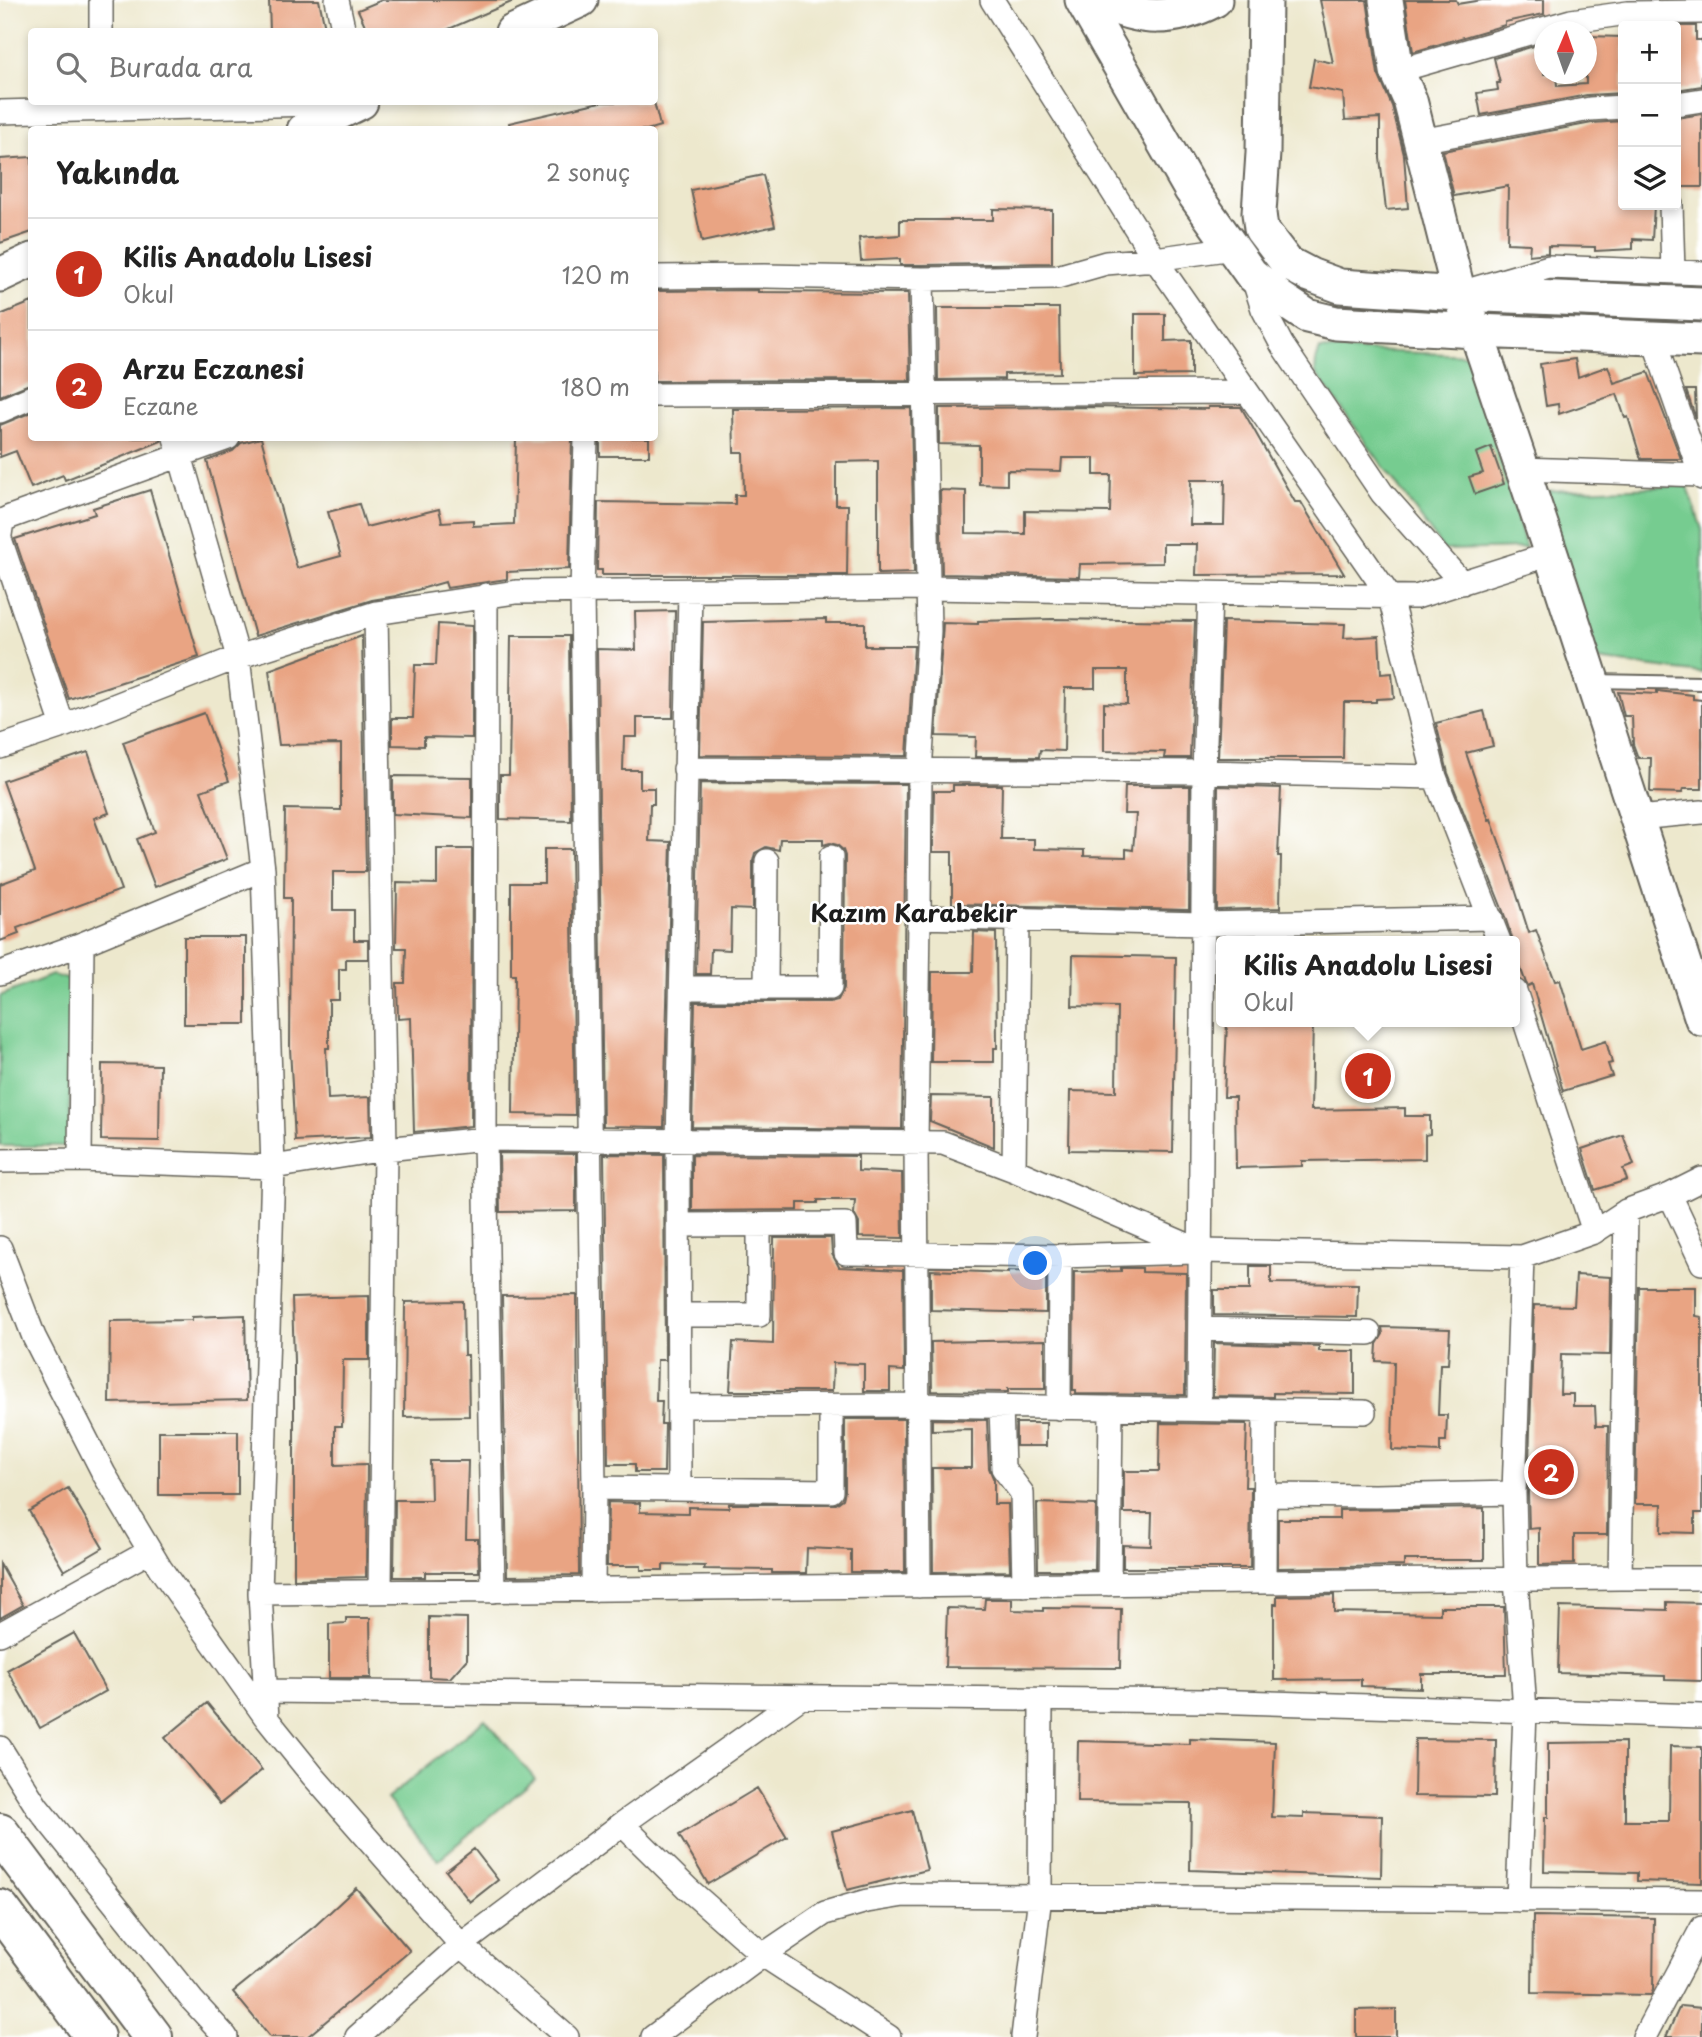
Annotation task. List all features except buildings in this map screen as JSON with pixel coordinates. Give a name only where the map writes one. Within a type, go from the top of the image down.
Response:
[{"type":"highway","points":[[0,1833],[153,2037]]},
{"type":"highway","points":[[0,1909],[95,2037]]},
{"type":"main road","points":[[521,28],[581,0]]},
{"type":"main road","points":[[1082,0],[1233,258],[1279,298],[1307,316],[1336,323],[1702,340]]},
{"type":"main road","points":[[1100,0],[1120,11],[1156,17],[1192,12],[1215,0]]},
{"type":"main road","points":[[1265,0],[1259,213],[1261,229],[1287,263],[1340,286],[1702,304]]},
{"type":"main road","points":[[1386,0],[1397,71],[1410,100],[1459,294],[1476,331],[1551,554],[1702,1019]]},
{"type":"main road","points":[[312,126],[354,105]]},
{"type":"main road","points":[[0,275],[28,262]]},
{"type":"street","points":[[101,0],[101,28]]},
{"type":"street","points":[[337,0],[343,28]]},
{"type":"street","points":[[992,0],[1163,258],[1247,392],[1390,597],[1434,776],[1497,936]]},
{"type":"street","points":[[1397,71],[1571,21],[1628,13],[1702,12]]},
{"type":"street","points":[[1681,103],[1702,100]]},
{"type":"street","points":[[0,112],[101,113],[289,105]]},
{"type":"street","points":[[1420,141],[1590,109],[1618,107]]},
{"type":"street","points":[[1671,210],[1673,272]]},
{"type":"street","points":[[658,277],[1057,277],[1106,263],[1163,258],[1233,258],[1282,345],[1382,493],[1462,583]]},
{"type":"street","points":[[1459,294],[1549,267],[1702,272]]},
{"type":"street","points":[[919,1586],[916,1144],[920,772],[929,631],[922,279]]},
{"type":"street","points":[[1521,469],[1702,476],[1653,338]]},
{"type":"street","points":[[658,395],[1247,392]]},
{"type":"street","points":[[0,411],[28,399]]},
{"type":"street","points":[[63,726],[0,537],[2,522],[178,447],[211,441]]},
{"type":"street","points":[[586,441],[582,592],[594,1488],[593,1590]]},
{"type":"street","points":[[178,447],[238,657],[263,869],[273,1167],[260,1593],[267,1718]]},
{"type":"street","points":[[0,747],[63,726],[238,657],[376,613],[486,595],[516,592],[928,588],[1416,597],[1551,554]]},
{"type":"street","points":[[679,1489],[678,1142],[690,591]]},
{"type":"street","points":[[1199,1408],[1204,772],[1210,594]]},
{"type":"street","points":[[486,595],[485,1139],[494,1591]]},
{"type":"street","points":[[376,613],[385,1149],[380,1591]]},
{"type":"street","points":[[685,769],[1434,776]]},
{"type":"street","points":[[1637,818],[1702,812]]},
{"type":"street","points":[[683,988],[830,988],[831,857]]},
{"type":"street","points":[[766,988],[767,861]]},
{"type":"street","points":[[0,973],[82,944],[263,869]]},
{"type":"street","points":[[919,917],[1202,924],[1491,919]]},
{"type":"street","points":[[1014,1171],[1017,920]]},
{"type":"street","points":[[79,1160],[82,944]]},
{"type":"street","points":[[1520,1006],[1594,1232]]},
{"type":"street","points":[[0,1161],[79,1160],[273,1167],[385,1149],[485,1139],[943,1143],[1200,1251]]},
{"type":"street","points":[[679,1225],[845,1224],[846,1253],[1060,1256],[1200,1251],[1522,1257],[1594,1232],[1626,1211],[1670,1195],[1702,1179]]},
{"type":"street","points":[[1670,1195],[1702,1263]]},
{"type":"street","points":[[1620,1578],[1626,1211]]},
{"type":"street","points":[[679,1315],[759,1315],[759,1226]]},
{"type":"street","points":[[0,1248],[34,1337],[104,1474],[150,1551],[267,1718],[313,1776],[461,1945],[567,2037]]},
{"type":"street","points":[[1059,1408],[1060,1256]]},
{"type":"street","points":[[1518,1900],[1525,1710],[1516,1580],[1514,1493],[1522,1257]]},
{"type":"street","points":[[1200,1329],[1369,1332]]},
{"type":"street","points":[[679,1406],[916,1405],[1364,1412]]},
{"type":"street","points":[[594,1488],[831,1490],[831,1406]]},
{"type":"street","points":[[1001,1407],[1003,1468],[1022,1493],[1024,1585]]},
{"type":"street","points":[[1109,1584],[1111,1408]]},
{"type":"street","points":[[1264,1582],[1265,1410]]},
{"type":"street","points":[[1265,1495],[1514,1493]]},
{"type":"street","points":[[0,1634],[150,1551]]},
{"type":"street","points":[[260,1593],[1702,1578]]},
{"type":"street","points":[[265,1691],[1207,1701],[1702,1716]]},
{"type":"street","points":[[357,2037],[461,1945],[622,1824],[800,1698]]},
{"type":"street","points":[[1023,2037],[1040,1896],[1041,1700]]},
{"type":"street","points":[[0,1748],[37,1807],[192,2000],[226,2037]]},
{"type":"street","points":[[622,1824],[688,1889],[763,1955],[889,2037]]},
{"type":"street","points":[[653,2037],[763,1955],[825,1913],[867,1901],[904,1895],[1702,1901]]},
{"type":"street","points":[[1644,2037],[1702,1928]]},
{"type":"lane","points":[[1592,681],[1702,682]]},
{"type":"green space","points":[[1320,349],[1470,355],[1526,548],[1444,550],[1315,372]]},
{"type":"green space","points":[[1688,486],[1702,530],[1702,673],[1597,660],[1544,491]]},
{"type":"green space","points":[[52,975],[71,980],[69,1144],[0,1146],[0,996]]},
{"type":"green space","points":[[485,1719],[535,1779],[438,1860],[387,1799]]},
{"type":"place","name":"Kilis Anadolu Lisesi","points":[[1368,1076]]},
{"type":"place","name":"Arzu Eczanesi","points":[[1551,1472]]},
{"type":"district","name":"Kazım Karabekir","points":[[914,914]]}]
